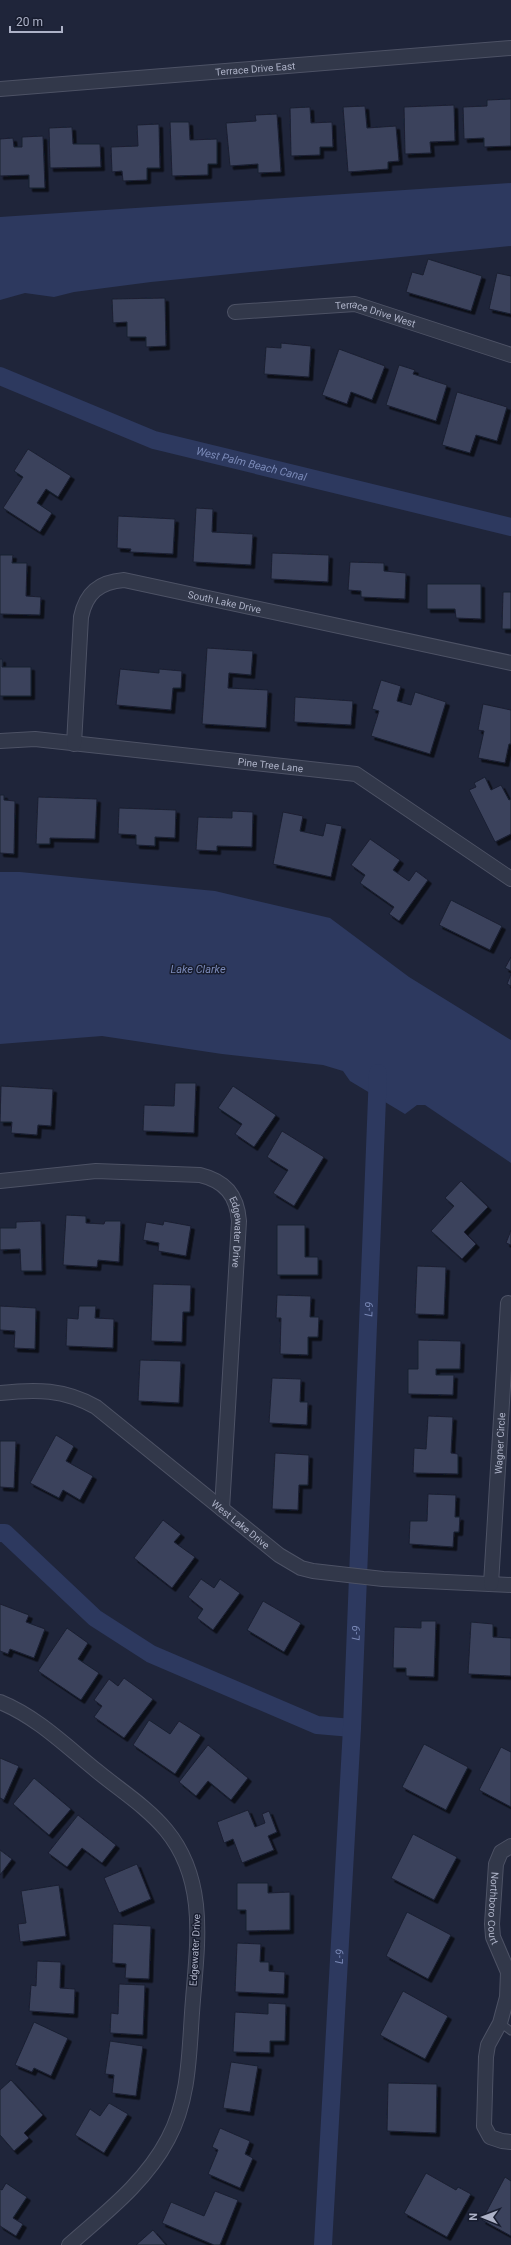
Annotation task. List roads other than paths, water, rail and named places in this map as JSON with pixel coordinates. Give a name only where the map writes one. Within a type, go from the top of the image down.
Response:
[{"type":"street","name":"Terrace Drive East","points":[[0,90],[511,48]]},
{"type":"street","name":"Terrace Drive West","points":[[235,312],[355,304],[511,355]]},
{"type":"street","name":"South Lake Drive","points":[[74,744],[81,617],[83,605],[90,594],[100,586],[111,581],[124,580],[511,663]]},
{"type":"street","name":"Pine Tree Lane","points":[[0,741],[35,739],[356,774],[511,879]]},
{"type":"street","name":"Edgewater Drive","points":[[0,1180],[96,1171],[200,1175],[213,1178],[224,1185],[233,1195],[238,1207],[239,1221],[222,1509]]},
{"type":"street","name":"Wagner Circle","points":[[491,1584],[508,1303]]},
{"type":"street","name":"West Lake Drive","points":[[0,1393],[47,1390],[60,1392],[85,1400],[107,1414],[289,1562],[313,1571],[335,1572],[383,1579],[511,1585]]},
{"type":"street","name":"Edgewater Drive","points":[[0,1702],[41,1725],[156,1819],[175,1841],[182,1854],[193,1880],[196,1894],[197,1923],[188,2073],[183,2101],[168,2139],[145,2174],[69,2245]]},
{"type":"street","name":"Northboro Court","points":[[511,1846],[501,1852],[496,1864],[492,1924],[493,1937],[508,1972],[506,2027],[488,2045],[486,2057],[484,2126],[490,2137],[511,2142]]},
{"type":"water","points":[[511,183],[511,246],[151,282],[74,292],[54,297],[25,293],[0,300],[0,217]]},
{"type":"water","name":"Lake Clarke","points":[[0,872],[20,872],[215,891],[330,918],[409,977],[511,1040],[511,1163],[425,1105],[417,1105],[405,1114],[350,1081],[343,1071],[323,1065],[222,1054],[102,1036],[0,1044]]},
{"type":"waterway","name":"West Palm Beach Canal","points":[[0,376],[154,440],[511,527]]},
{"type":"waterway","name":"L-9","points":[[323,2245],[352,1728],[378,1073]]},
{"type":"waterway","points":[[0,1533],[5,1533],[95,1618],[151,1654],[317,1725],[352,1728]]}]
